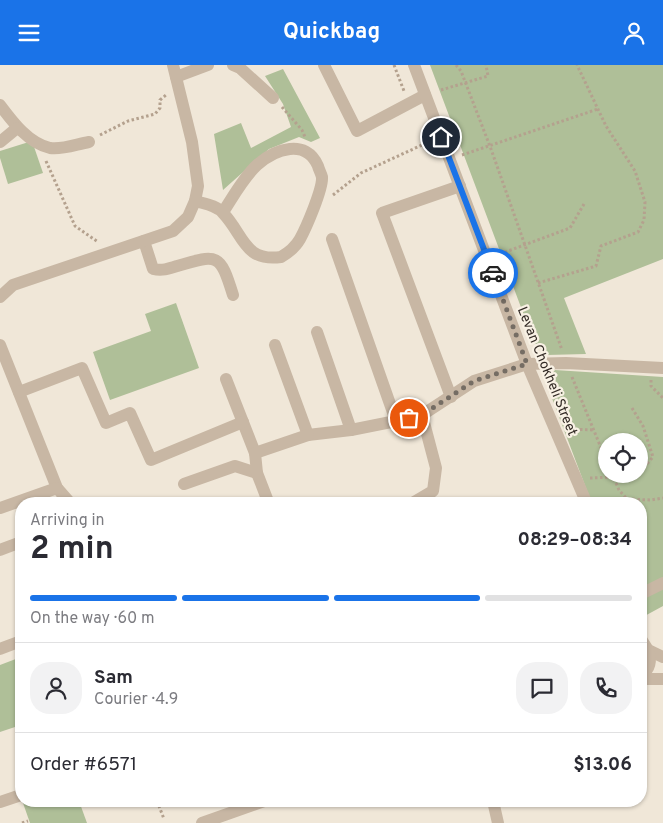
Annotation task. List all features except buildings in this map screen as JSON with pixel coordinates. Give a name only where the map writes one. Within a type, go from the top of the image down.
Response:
[{"type":"street","points":[[0,297],[13,285],[173,231],[188,217],[198,186],[192,142],[176,77],[208,65]]},
{"type":"street","points":[[233,65],[240,68],[272,98]]},
{"type":"street","points":[[324,65],[357,131],[425,95]]},
{"type":"street","name":"Levan Chokheli Street","points":[[414,65],[527,364],[582,497]]},
{"type":"street","points":[[0,105],[17,128],[50,148],[63,148],[88,141]]},
{"type":"street","points":[[0,142],[17,128]]},
{"type":"street","points":[[194,201],[214,206],[223,212],[254,254],[263,258],[281,257],[300,240],[322,186],[322,176],[314,157],[302,149],[289,150],[268,157],[248,175],[223,212]]},
{"type":"street","points":[[451,397],[382,213],[460,186]]},
{"type":"street","points":[[332,239],[396,421]]},
{"type":"street","points":[[144,241],[151,265],[154,269],[160,271],[198,260],[213,259],[218,261],[225,269],[233,295]]},
{"type":"street","points":[[317,332],[351,430]]},
{"type":"street","points":[[0,345],[57,488],[65,497]]},
{"type":"street","points":[[275,345],[308,435]]},
{"type":"street","points":[[255,453],[308,435],[351,430],[422,415],[474,381],[527,364],[566,363],[659,368]]},
{"type":"street","points":[[18,392],[82,368],[106,423],[130,413],[151,460],[243,422]]},
{"type":"street","points":[[226,379],[255,453],[257,473],[266,497]]},
{"type":"street","points":[[422,415],[436,468],[433,491],[423,497]]},
{"type":"street","points":[[184,484],[235,466],[257,473]]},
{"type":"street","points":[[31,497],[57,488]]},
{"type":"street","points":[[0,508],[15,503]]},
{"type":"street","points":[[0,550],[15,544]]},
{"type":"street","points":[[647,591],[663,583]]},
{"type":"street","points":[[0,649],[15,643]]},
{"type":"street","points":[[647,646],[663,657]]},
{"type":"street","points":[[647,654],[650,663],[647,671]]},
{"type":"street","points":[[647,678],[663,679]]},
{"type":"street","points":[[0,803],[15,797]]},
{"type":"street","points":[[206,822],[224,819],[251,807]]},
{"type":"street","points":[[494,807],[498,823]]},
{"type":"path","points":[[394,65],[409,104]]},
{"type":"path","points":[[456,65],[461,71],[490,146],[566,363],[598,439]]},
{"type":"path","points":[[441,90],[488,76],[486,65]]},
{"type":"path","points":[[538,283],[596,265],[601,247],[638,232],[644,220],[646,202],[635,171],[606,126],[577,65]]},
{"type":"path","points":[[88,141],[108,129],[128,121],[155,114],[160,108],[160,100],[176,77]]},
{"type":"path","points":[[272,98],[302,130],[306,140],[302,149]]},
{"type":"path","points":[[450,159],[598,109]]},
{"type":"path","points":[[38,142],[75,225],[97,241],[103,255]]},
{"type":"path","points":[[330,197],[361,173],[422,145]]},
{"type":"path","points":[[487,259],[570,228],[584,203]]},
{"type":"path","points":[[659,368],[651,376],[651,386],[663,398]]},
{"type":"path","points":[[632,407],[644,426],[646,433]]},
{"type":"path","points":[[570,429],[594,429]]},
{"type":"path","points":[[648,440],[653,457],[648,462]]},
{"type":"path","points":[[589,478],[598,477]]},
{"type":"path","points":[[616,483],[625,497]]},
{"type":"path","points":[[647,500],[663,498]]},
{"type":"path","points":[[159,807],[164,819]]},
{"type":"path","points":[[22,823],[28,821]]},
{"type":"green space","points":[[430,65],[663,65],[663,259],[564,298],[586,354],[547,355],[534,342]]},
{"type":"green space","points":[[283,69],[320,138],[311,142],[299,137],[269,149],[223,190],[214,134],[241,123],[251,148],[291,127],[283,104],[265,76]]},
{"type":"green space","points":[[32,141],[43,173],[8,184],[0,158],[0,151]]},
{"type":"green space","points":[[176,303],[199,368],[110,400],[93,352],[151,331],[145,314]]},
{"type":"green space","points":[[555,370],[663,377],[663,606],[647,615],[647,497],[589,497],[547,385],[550,377]]},
{"type":"green space","points":[[15,659],[15,727],[0,732],[0,665]]},
{"type":"green space","points":[[24,807],[81,807],[87,823],[30,823]]},
{"type":"way so far","points":[[409,418],[422,415],[474,381],[527,364],[493,273]]},
{"type":"route","points":[[441,137],[493,273]]}]
